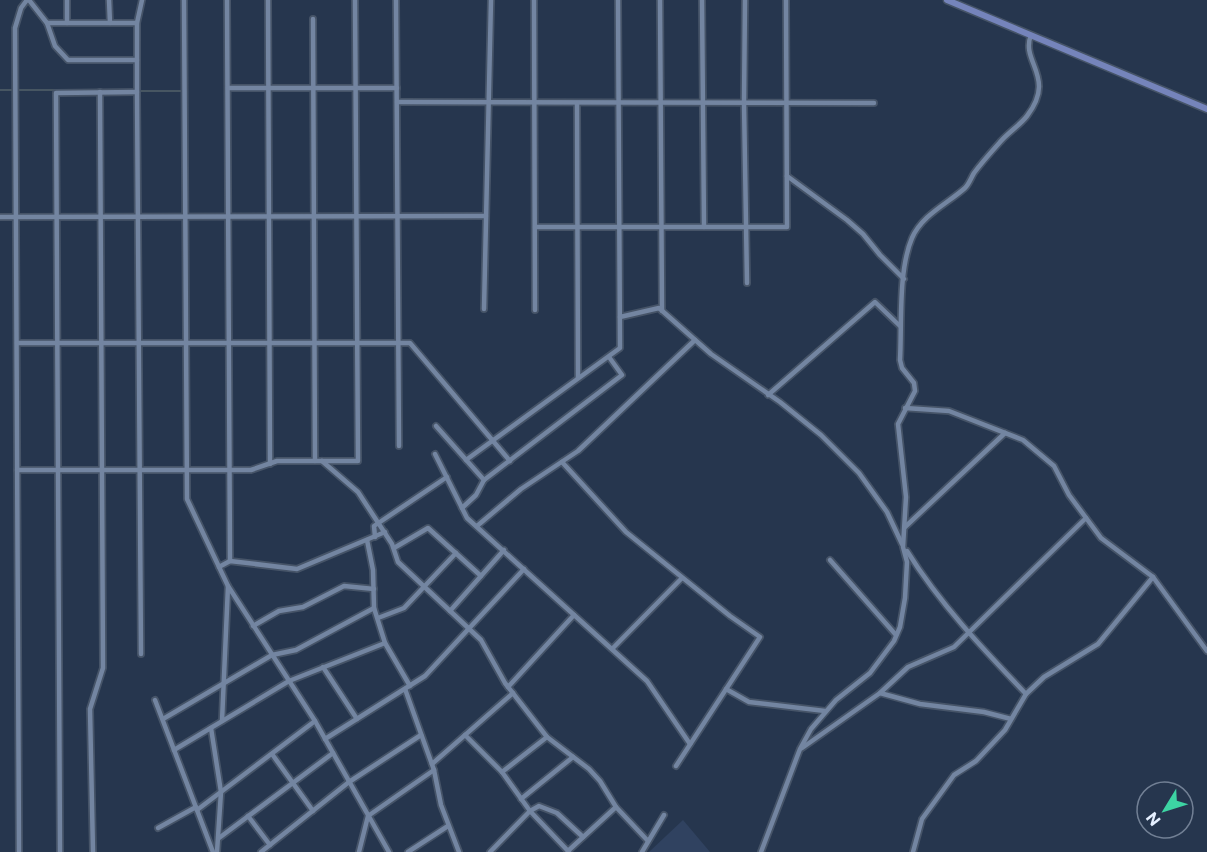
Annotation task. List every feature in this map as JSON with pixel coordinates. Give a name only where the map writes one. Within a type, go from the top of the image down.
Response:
[{"type":"street","points":[[19,852],[15,28],[21,8],[28,0],[47,23],[56,46],[68,60],[137,60]]},
{"type":"street","points":[[67,0],[68,23]]},
{"type":"street","points":[[109,0],[110,23]]},
{"type":"street","points":[[141,654],[137,23],[142,0]]},
{"type":"street","points":[[184,0],[187,499],[228,586],[315,721],[389,852]]},
{"type":"street","points":[[227,0],[230,561]]},
{"type":"street","points":[[268,0],[270,464]]},
{"type":"street","points":[[17,470],[251,470],[277,461],[358,461],[355,0]]},
{"type":"street","points":[[396,0],[399,446]]},
{"type":"street","points":[[484,309],[491,0]]},
{"type":"street","points":[[534,0],[535,310]]},
{"type":"street","points":[[466,460],[620,348],[618,0]]},
{"type":"street","points":[[660,0],[662,311]]},
{"type":"street","points":[[702,0],[704,227]]},
{"type":"street","points":[[745,0],[747,283]]},
{"type":"street","points":[[535,227],[787,227],[786,0]]},
{"type":"street","points":[[947,0],[1207,109]]},
{"type":"street","points":[[313,19],[315,461]]},
{"type":"street","points":[[47,23],[137,23]]},
{"type":"street","points":[[761,852],[800,749],[811,729],[836,700],[870,673],[897,635],[905,598],[907,562],[903,546],[906,497],[898,424],[915,391],[914,383],[902,368],[900,360],[904,279],[910,243],[926,218],[967,186],[975,172],[1003,139],[1028,116],[1039,93],[1040,79],[1028,49],[1031,35]]},
{"type":"street","points":[[228,88],[397,88]]},
{"type":"street","points":[[93,852],[90,709],[103,668],[100,92]]},
{"type":"street","points":[[60,852],[56,93],[137,92]]},
{"type":"street","points":[[397,102],[874,103]]},
{"type":"street","points":[[577,103],[578,378]]},
{"type":"street","points":[[787,176],[863,234],[904,279]]},
{"type":"street","points":[[0,217],[486,216]]},
{"type":"street","points":[[768,395],[875,302],[900,326]]},
{"type":"street","points":[[620,317],[658,308],[711,354],[780,402],[821,435],[859,473],[887,512],[903,546],[926,582],[968,633],[1026,694]]},
{"type":"street","points":[[477,526],[521,489],[578,452],[695,340]]},
{"type":"street","points":[[16,343],[410,343],[510,461]]},
{"type":"street","points":[[462,508],[476,495],[484,480],[622,375],[609,357]]},
{"type":"street","points":[[905,408],[949,411],[1023,440],[1054,466],[1069,495],[1101,538],[1153,577],[1207,651]]},
{"type":"street","points":[[436,426],[484,480]]},
{"type":"street","points":[[905,526],[1005,433]]},
{"type":"street","points":[[435,454],[468,518],[647,681],[690,744]]},
{"type":"street","points":[[322,461],[358,492],[386,532],[398,562],[481,640],[508,687],[547,737],[600,781],[616,807],[648,841]]},
{"type":"street","points":[[562,462],[626,532],[730,616],[760,637],[676,766]]},
{"type":"street","points":[[375,537],[374,526],[447,477]]},
{"type":"street","points":[[800,749],[880,693],[908,667],[954,647],[1086,518]]},
{"type":"street","points":[[394,548],[428,528],[481,576]]},
{"type":"street","points":[[219,567],[230,561],[297,569],[386,532]]},
{"type":"street","points":[[367,540],[373,570],[374,608],[385,643],[408,688],[433,767],[441,805],[459,852]]},
{"type":"street","points":[[450,611],[504,550]]},
{"type":"street","points":[[378,618],[404,608],[456,553]]},
{"type":"street","points":[[830,560],[897,635]]},
{"type":"street","points":[[325,739],[425,676],[524,569]]},
{"type":"street","points":[[913,852],[922,819],[954,775],[976,761],[1005,730],[1026,694],[1044,676],[1098,644],[1153,577]]},
{"type":"street","points":[[612,649],[682,578]]},
{"type":"street","points":[[222,721],[228,586]]},
{"type":"street","points":[[253,626],[279,611],[303,607],[344,586],[374,590]]},
{"type":"street","points":[[163,719],[272,655],[296,650],[374,608]]},
{"type":"street","points":[[508,687],[574,615]]},
{"type":"street","points":[[174,750],[289,681],[385,643]]},
{"type":"street","points":[[323,667],[357,719]]},
{"type":"street","points":[[726,689],[749,702],[825,711]]},
{"type":"street","points":[[359,852],[368,816],[433,767],[513,693]]},
{"type":"street","points":[[880,693],[920,704],[984,712],[1011,719]]},
{"type":"street","points":[[155,700],[215,852]]},
{"type":"street","points":[[158,828],[197,809],[222,792],[315,721]]},
{"type":"street","points":[[211,728],[222,792],[219,838],[215,852]]},
{"type":"street","points":[[261,852],[349,782],[422,735]]},
{"type":"street","points":[[465,735],[501,772],[530,811],[568,851],[616,807]]},
{"type":"street","points":[[501,772],[547,737]]},
{"type":"street","points":[[219,838],[333,753]]},
{"type":"street","points":[[272,754],[313,811]]},
{"type":"street","points":[[521,799],[573,757]]},
{"type":"street","points":[[490,852],[530,811],[539,806],[557,813],[583,837]]},
{"type":"street","points":[[642,852],[664,815]]},
{"type":"street","points":[[248,816],[270,845]]},
{"type":"street","points":[[408,852],[448,826]]},
{"type":"shaded area","points":[[683,820],[710,852],[649,852]]},
{"type":"waterway","points":[[0,90],[12,90]]},
{"type":"waterway","points":[[17,90],[78,90]]},
{"type":"waterway","points":[[137,91],[183,91]]}]
